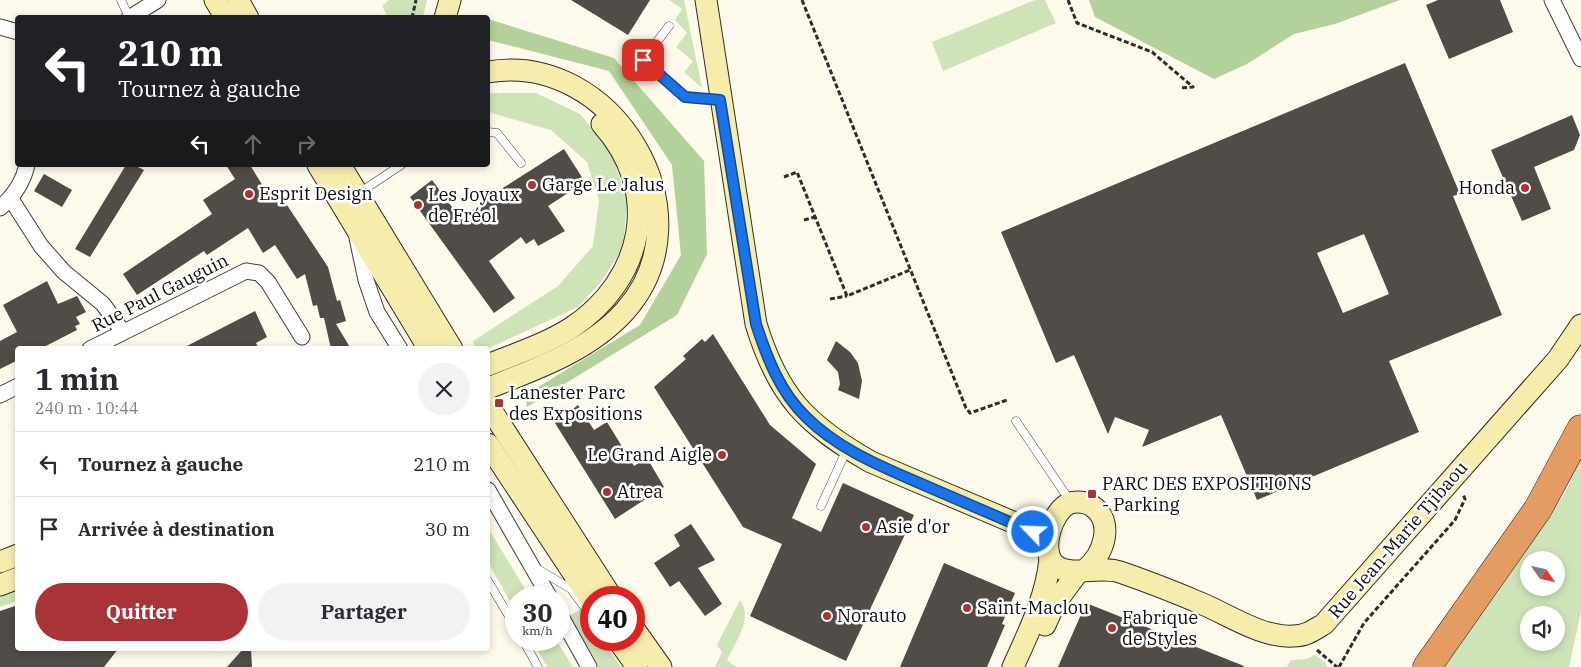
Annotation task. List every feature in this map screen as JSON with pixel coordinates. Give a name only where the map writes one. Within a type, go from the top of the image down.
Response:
[{"type":"highway","points":[[1427,667],[1538,509],[1581,429]]},
{"type":"highway","points":[[1431,667],[1450,635]]},
{"type":"street","points":[[134,15],[158,0]]},
{"type":"street","points":[[215,0],[224,15]]},
{"type":"street","points":[[226,0],[238,15]]},
{"type":"street","points":[[238,0],[246,15]]},
{"type":"street","points":[[436,15],[439,0]]},
{"type":"street","points":[[446,15],[450,0]]},
{"type":"street","points":[[706,0],[756,324],[765,352],[778,380],[805,416],[824,433],[848,449],[924,485],[1048,537]]},
{"type":"street","points":[[1552,0],[1581,59]]},
{"type":"street","points":[[0,26],[15,31]]},
{"type":"street","points":[[490,74],[538,73],[556,78],[587,94],[605,107],[633,141],[647,170],[657,198],[658,225],[656,247],[650,266],[626,310],[582,346],[490,387]]},
{"type":"street","points":[[490,74],[500,82],[551,90],[580,105],[596,116],[610,132],[621,151],[633,175],[639,199],[639,224],[630,258],[609,296],[571,328],[496,362]]},
{"type":"street","points":[[25,167],[19,185],[5,204],[64,272],[103,304],[123,332]]},
{"type":"street","points":[[333,168],[348,197],[450,346]]},
{"type":"street","points":[[348,197],[366,280],[377,312],[398,346]]},
{"type":"street","points":[[354,226],[428,346]]},
{"type":"street","name":"Rue Paul Gauguin","points":[[96,346],[246,271],[259,273],[268,282],[302,336]]},
{"type":"street","name":"Rue Jean-Marie Tjibaou","points":[[1082,571],[1109,569],[1166,589],[1270,634],[1292,637],[1306,635],[1324,624],[1558,359],[1581,325]]},
{"type":"street","points":[[0,395],[15,388]]},
{"type":"street","points":[[490,408],[604,586]]},
{"type":"street","points":[[490,447],[582,586]]},
{"type":"street","points":[[490,493],[543,586]]},
{"type":"street","points":[[1013,667],[1041,605],[1048,580],[1050,559],[1047,548],[1048,537],[1062,508],[1071,503],[1087,503],[1099,510],[1106,526],[1104,539],[1094,563],[1082,571],[1054,605],[1029,667]]},
{"type":"street","name":"Rue Jean-Marie Tjibaou","points":[[1104,539],[1116,556],[1166,589]]},
{"type":"street","points":[[0,562],[15,556]]},
{"type":"street","points":[[1050,559],[1056,566],[1068,572],[1082,571]]},
{"type":"street","points":[[0,585],[15,579]]},
{"type":"street","points":[[570,633],[589,667]]},
{"type":"street","points":[[645,644],[661,667]]},
{"type":"street","points":[[625,651],[636,667]]},
{"type":"lane","points":[[121,0],[128,15]]},
{"type":"lane","points":[[668,26],[643,60],[685,97],[720,100]]},
{"type":"lane","points":[[490,132],[497,133],[521,163]]},
{"type":"lane","points":[[348,197],[398,167]]},
{"type":"lane","points":[[1016,421],[1071,503]]},
{"type":"lane","points":[[821,506],[848,449]]},
{"type":"lane","points":[[532,566],[571,589],[580,601]]},
{"type":"lane","points":[[490,584],[505,610]]},
{"type":"lane","points":[[529,651],[538,667]]},
{"type":"lane","points":[[619,651],[631,667]]},
{"type":"path","points":[[413,15],[416,0]]},
{"type":"path","points":[[802,0],[966,408],[970,413],[1007,400]]},
{"type":"path","points":[[1068,0],[1078,23],[1152,52],[1193,87],[1180,88]]},
{"type":"path","points":[[784,178],[797,172],[847,296]]},
{"type":"path","points":[[804,220],[815,217]]},
{"type":"path","points":[[830,299],[847,296],[910,270]]},
{"type":"path","points":[[1318,651],[1338,667],[1364,623],[1455,520],[1466,499],[1454,476]]},
{"type":"green space","points":[[389,0],[427,0],[423,15],[387,15],[382,6]]},
{"type":"green space","points":[[669,0],[684,0],[702,88],[684,72],[693,61],[676,47],[687,33],[675,20],[682,9]]},
{"type":"green space","points":[[1035,0],[1045,0],[1056,23],[943,71],[932,42]]},
{"type":"green space","points":[[1089,0],[1400,0],[1335,24],[1294,34],[1247,64],[1214,79],[1095,17]]},
{"type":"green space","points":[[490,20],[614,58],[704,161],[707,254],[677,315],[527,407],[525,395],[640,325],[681,255],[672,165],[609,71],[490,41]]},
{"type":"green space","points":[[490,93],[536,93],[580,114],[611,151],[627,201],[623,247],[601,282],[578,307],[490,348],[490,346],[474,346],[473,341],[558,286],[593,246],[599,201],[587,162],[551,130],[490,113]]},
{"type":"green space","points":[[1581,458],[1581,611],[1569,667],[1444,667],[1520,558],[1520,596],[1565,596],[1565,551],[1525,551],[1565,493]]},
{"type":"green space","points":[[490,531],[523,586],[505,586],[505,592],[490,566]]},
{"type":"green space","points":[[15,590],[15,602],[0,607],[0,596]]},
{"type":"green space","points":[[740,600],[744,607],[744,622],[727,660],[736,667],[715,667],[722,652],[717,645]]},
{"type":"green space","points":[[580,610],[580,635],[570,618],[570,615]]},
{"type":"green space","points":[[538,651],[563,651],[573,667],[547,667]]},
{"type":"green space","points":[[590,651],[610,651],[621,667],[599,667]]},
{"type":"green space","points":[[1315,655],[1326,663],[1327,667],[1287,667],[1291,660],[1306,659]]},
{"type":"building","points":[[571,0],[650,0],[628,35]]},
{"type":"building","points":[[1438,0],[1500,0],[1513,32],[1449,59],[1426,5]]},
{"type":"building","points":[[1405,63],[1460,194],[1453,196],[1502,315],[1389,361],[1419,432],[1257,500],[1221,415],[1142,447],[1149,430],[1115,417],[1108,434],[1074,355],[1056,363],[1001,232]],"holes":[[[1364,234],[1389,294],[1343,313],[1317,253]]]},
{"type":"building","name":"Honda","points":[[1572,115],[1580,135],[1574,150],[1534,167],[1551,209],[1522,221],[1491,150]]},
{"type":"building","points":[[564,149],[585,182],[548,206],[565,231],[538,246],[534,239],[526,244],[521,237],[489,261],[515,298],[494,313],[410,197],[432,180],[461,219],[495,193]]},
{"type":"building","points":[[125,167],[138,167],[144,170],[90,257],[75,249]]},
{"type":"building","points":[[227,167],[251,167],[272,201],[281,196],[328,267],[337,301],[340,300],[346,321],[336,324],[349,346],[330,346],[324,318],[320,318],[317,305],[313,306],[305,274],[297,279],[275,245],[263,253],[248,228],[207,255],[204,251],[137,295],[123,274],[212,214],[203,200],[235,179]]},
{"type":"building","points":[[44,174],[72,190],[62,207],[34,191]]},
{"type":"building","points":[[47,281],[58,304],[77,296],[86,312],[76,317],[80,324],[75,326],[77,330],[46,346],[15,346],[15,362],[0,369],[0,341],[17,332],[3,305]]},
{"type":"building","points":[[255,311],[267,337],[256,343],[258,346],[187,346]]},
{"type":"building","points":[[713,334],[770,425],[816,464],[792,518],[821,532],[843,483],[914,515],[846,661],[750,616],[782,544],[743,527],[654,387],[686,359],[683,356],[702,339],[705,342]]},
{"type":"building","points":[[836,341],[850,352],[858,363],[862,381],[859,399],[838,390],[840,384],[838,372],[827,360]]},
{"type":"building","points":[[578,405],[594,430],[607,422],[634,466],[647,458],[664,487],[615,519],[555,423]]},
{"type":"building","points":[[691,524],[715,560],[698,568],[722,604],[705,616],[679,581],[670,587],[654,563],[680,546],[674,535]]},
{"type":"building","name":"Saint-Maclou","points":[[944,563],[1015,593],[1002,624],[1005,625],[987,667],[900,667]]},
{"type":"building","name":"Fabrique de Styles","points":[[1086,603],[1244,666],[1058,667]]},
{"type":"building","points":[[15,606],[15,651],[116,651],[104,667],[0,667],[0,611]]},
{"type":"building","points":[[241,651],[251,651],[252,667],[227,667]]},
{"type":"place","name":"Garge Le Jalus","points":[[532,185]]},
{"type":"place","name":"Honda","points":[[1525,188]]},
{"type":"place","name":"Esprit Design","points":[[249,194]]},
{"type":"place","name":"Les Joyaux de Fréol","points":[[418,205]]},
{"type":"place","name":"Lanester Parc des Expositions","points":[[499,403]]},
{"type":"place","name":"Le Grand Aigle","points":[[722,455]]},
{"type":"place","name":"Atrea","points":[[607,492]]},
{"type":"place","name":"PARC DES EXPOSITIONS - Parking","points":[[1092,494]]},
{"type":"place","name":"Asie d'or","points":[[866,527]]},
{"type":"place","name":"Saint-Maclou","points":[[967,608]]},
{"type":"place","name":"Norauto","points":[[827,616]]},
{"type":"place","name":"Fabrique de Styles","points":[[1112,628]]},
{"type":"route","points":[[643,60],[685,97],[720,100],[756,324],[765,352],[778,380],[805,416],[824,433],[871,462],[1033,532]]}]
